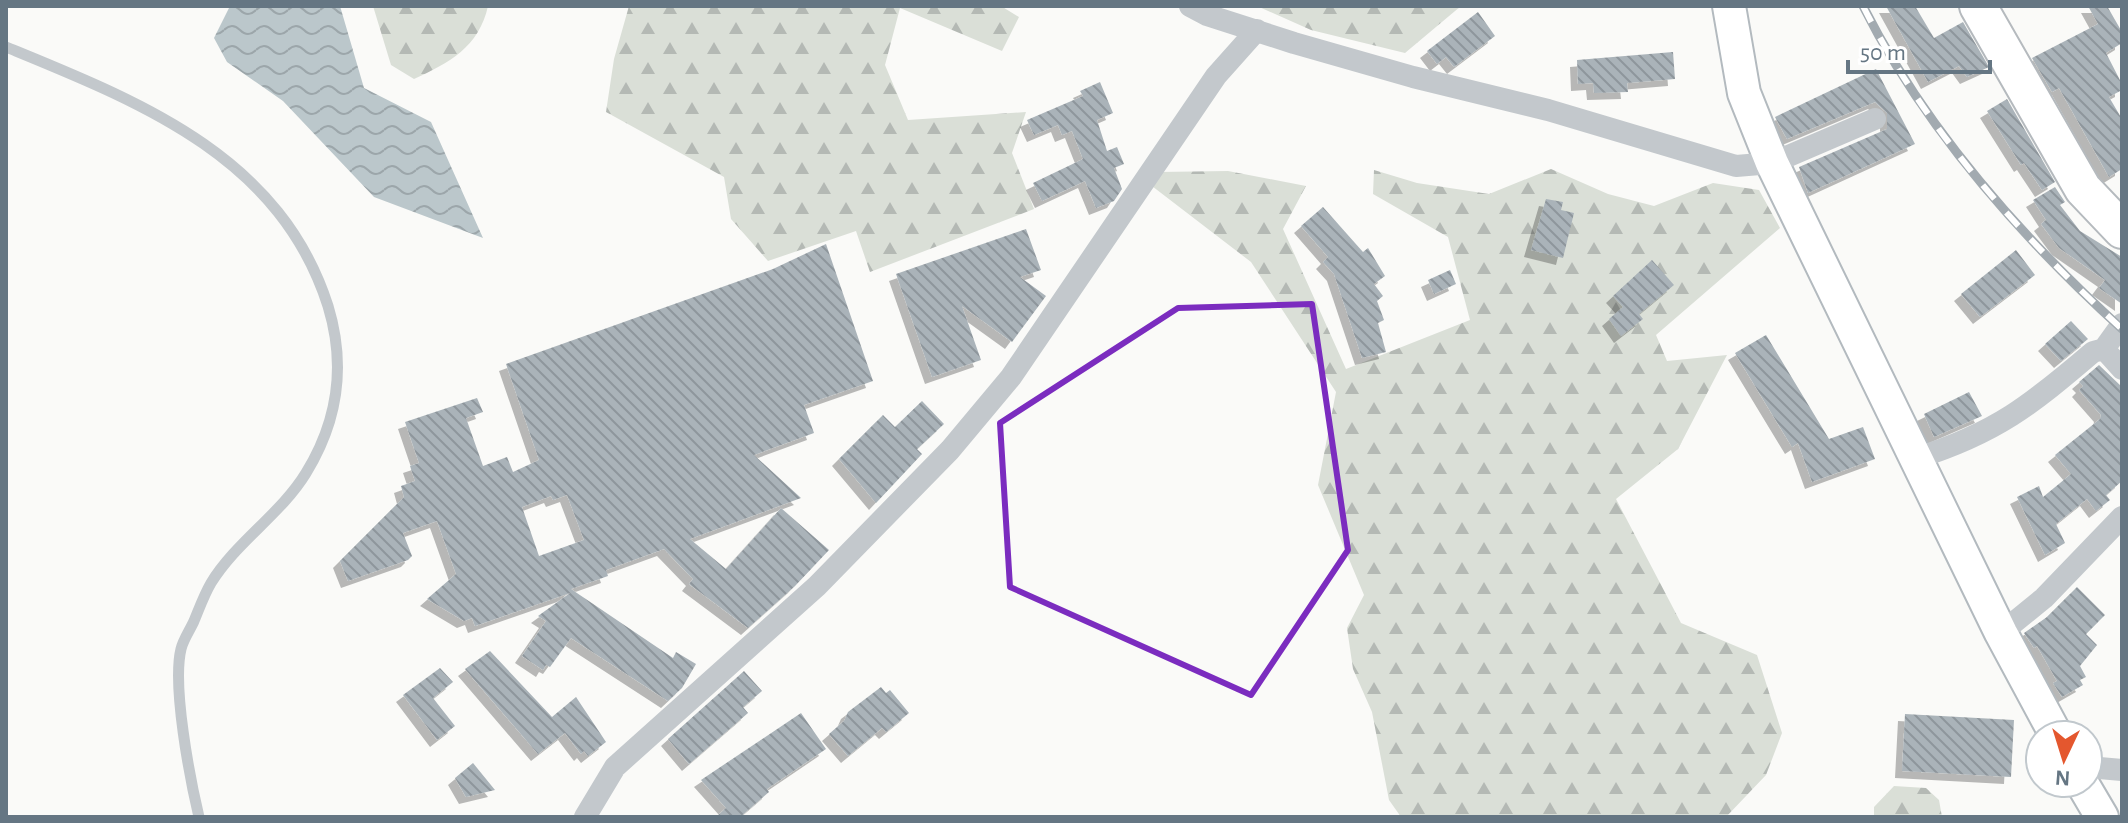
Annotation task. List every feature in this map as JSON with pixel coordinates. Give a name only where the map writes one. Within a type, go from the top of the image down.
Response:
[{"type":"main road","points":[[1987,9],[2083,189],[2122,230]]},
{"type":"street","points":[[1190,6],[1207,15],[1413,77],[1548,110],[1736,166],[1772,163],[1875,119]]},
{"type":"street","points":[[1729,6],[1744,93],[1772,163],[2001,633],[2047,719]]},
{"type":"street","points":[[585,817],[615,767],[817,586],[950,450],[1011,377],[1216,76],[1257,30]]},
{"type":"street","points":[[1917,458],[1958,446],[2000,425],[2093,352],[2104,349],[2122,324]]},
{"type":"street","points":[[2104,349],[2122,369]]},
{"type":"street","points":[[2001,633],[2044,598],[2122,517]]},
{"type":"street","points":[[2091,799],[2102,817]]},
{"type":"lane","points":[[6,47],[89,81],[179,126],[256,184],[299,238],[318,275],[333,321],[338,395],[324,443],[304,477],[212,582],[181,649],[181,695],[199,817]]},
{"type":"highlighted area","points":[[1312,304],[1348,550],[1251,695],[1010,587],[1000,423],[1178,308]]},
{"type":"green space","points":[[373,6],[488,6],[478,32],[461,52],[414,79],[391,65]]},
{"type":"green space","points":[[629,6],[1001,6],[1019,17],[1002,51],[900,8],[885,65],[908,120],[1026,112],[1012,153],[1034,209],[870,272],[856,231],[768,261],[731,219],[724,177],[606,112],[614,59]]},
{"type":"green space","points":[[1257,6],[1461,6],[1405,53],[1311,30]]},
{"type":"green space","points":[[1551,169],[1608,194],[1654,206],[1713,183],[1759,190],[1780,228],[1656,335],[1667,361],[1727,355],[1678,449],[1616,499],[1681,623],[1757,655],[1782,733],[1766,775],[1726,817],[1401,817],[1389,800],[1372,712],[1353,669],[1347,628],[1364,595],[1318,485],[1336,392],[1251,262],[1148,183],[1158,172],[1228,171],[1306,186],[1283,229],[1346,369],[1470,320],[1448,237],[1373,194],[1374,170],[1417,183],[1489,194]]},
{"type":"green space","points":[[1894,786],[1926,788],[1939,800],[1942,817],[1874,817],[1874,807]]},
{"type":"water","points":[[230,6],[340,6],[364,88],[431,122],[483,238],[374,197],[283,101],[227,62],[214,38]]},
{"type":"building","points":[[1886,6],[1915,6],[1934,38],[1963,22],[1989,67],[1967,77],[1959,66],[1928,82]]},
{"type":"building","points":[[2088,6],[2107,6],[2122,32],[2122,43],[2106,53],[2122,84],[2122,90],[2109,97],[2122,119],[2122,169],[2109,177],[2059,88],[2052,92],[2032,58],[2098,24]]},
{"type":"building","points":[[1478,12],[1495,36],[1454,67],[1446,57],[1437,64],[1427,51]]},
{"type":"building","points":[[1673,52],[1675,79],[1627,83],[1628,92],[1594,93],[1593,83],[1578,84],[1577,60]]},
{"type":"building","points":[[1876,69],[1915,144],[1808,193],[1799,167],[1887,129],[1887,113],[1875,102],[1787,139],[1775,117]]},
{"type":"building","points":[[1100,82],[1113,113],[1097,120],[1107,151],[1117,147],[1124,164],[1114,168],[1122,189],[1114,201],[1096,208],[1085,181],[1042,201],[1033,183],[1083,159],[1072,131],[1062,135],[1058,125],[1034,135],[1027,120],[1083,96],[1080,91]]},
{"type":"building","points":[[2007,99],[2055,182],[2042,190],[2024,163],[2021,165],[1987,111]]},
{"type":"building","points":[[2055,187],[2065,202],[2060,205],[2080,231],[2122,257],[2122,304],[2099,288],[2105,280],[2059,248],[2041,224],[2046,220],[2033,200]]},
{"type":"building","points":[[1546,199],[1563,202],[1561,210],[1574,213],[1563,258],[1531,250]]},
{"type":"building","points":[[1323,207],[1363,252],[1368,248],[1385,276],[1374,284],[1383,296],[1377,301],[1384,320],[1378,323],[1386,352],[1362,358],[1334,274],[1323,262],[1328,257],[1301,226]]},
{"type":"building","points":[[1026,229],[1041,270],[1020,277],[1046,296],[1012,342],[962,306],[981,360],[932,377],[896,274]]},
{"type":"building","points":[[826,244],[873,381],[804,405],[814,433],[754,455],[801,498],[690,539],[726,569],[781,508],[829,550],[748,628],[689,584],[693,579],[664,549],[606,570],[608,576],[571,589],[673,658],[676,652],[696,664],[682,688],[668,701],[571,638],[550,667],[546,665],[543,670],[522,656],[546,621],[538,616],[570,593],[475,626],[472,618],[464,621],[427,599],[456,574],[437,521],[403,533],[412,556],[408,560],[348,581],[340,561],[404,497],[401,486],[415,481],[410,466],[419,463],[405,422],[477,398],[483,412],[466,418],[483,466],[507,457],[513,472],[539,460],[506,364],[773,269]],"holes":[[[567,495],[584,540],[539,556],[522,507],[551,496],[553,500]]]},
{"type":"building","points":[[2016,250],[2035,275],[1980,317],[1961,294]]},
{"type":"building","points":[[1652,260],[1674,285],[1639,314],[1643,319],[1621,336],[1609,319],[1623,307],[1613,296]]},
{"type":"building","points":[[1450,270],[1456,284],[1434,294],[1428,280]]},
{"type":"building","points":[[2071,321],[2088,339],[2061,361],[2045,344]]},
{"type":"building","points":[[1766,335],[1829,439],[1863,427],[1875,459],[1812,482],[1798,443],[1792,447],[1735,353]]},
{"type":"building","points":[[2099,365],[2122,387],[2122,481],[2106,495],[2110,500],[2096,511],[2087,499],[2056,524],[2065,543],[2045,555],[2017,497],[2039,486],[2043,497],[2071,474],[2055,455],[2100,419],[2101,415],[2079,390],[2083,386],[2079,382]]},
{"type":"building","points":[[1969,392],[1982,416],[1934,437],[1924,414]]},
{"type":"building","points":[[922,401],[944,424],[917,449],[922,454],[876,503],[839,459],[883,415],[895,427]]},
{"type":"building","points":[[2077,587],[2105,615],[2086,634],[2097,645],[2080,666],[2086,677],[2080,680],[2083,685],[2062,697],[2053,683],[2057,681],[2037,646],[2034,648],[2024,633],[2047,617]]},
{"type":"building","points":[[490,651],[552,717],[576,697],[606,742],[588,756],[584,751],[581,754],[565,733],[538,754],[465,669]]},
{"type":"building","points":[[440,668],[453,682],[433,698],[455,726],[437,740],[403,695]]},
{"type":"building","points":[[744,671],[762,691],[743,707],[748,713],[689,764],[668,739]]},
{"type":"building","points":[[881,687],[886,693],[890,690],[909,713],[886,732],[882,728],[848,756],[829,734],[844,721],[848,712]]},
{"type":"building","points":[[801,713],[826,749],[767,789],[769,792],[740,817],[716,817],[726,808],[701,780]]},
{"type":"building","points":[[1905,714],[2014,720],[2011,777],[1902,771]]},
{"type":"building","points":[[473,763],[495,790],[466,797],[455,778]]},
{"type":"railway","points":[[1863,6],[1915,95],[1945,138],[2047,257],[2122,329]]}]
